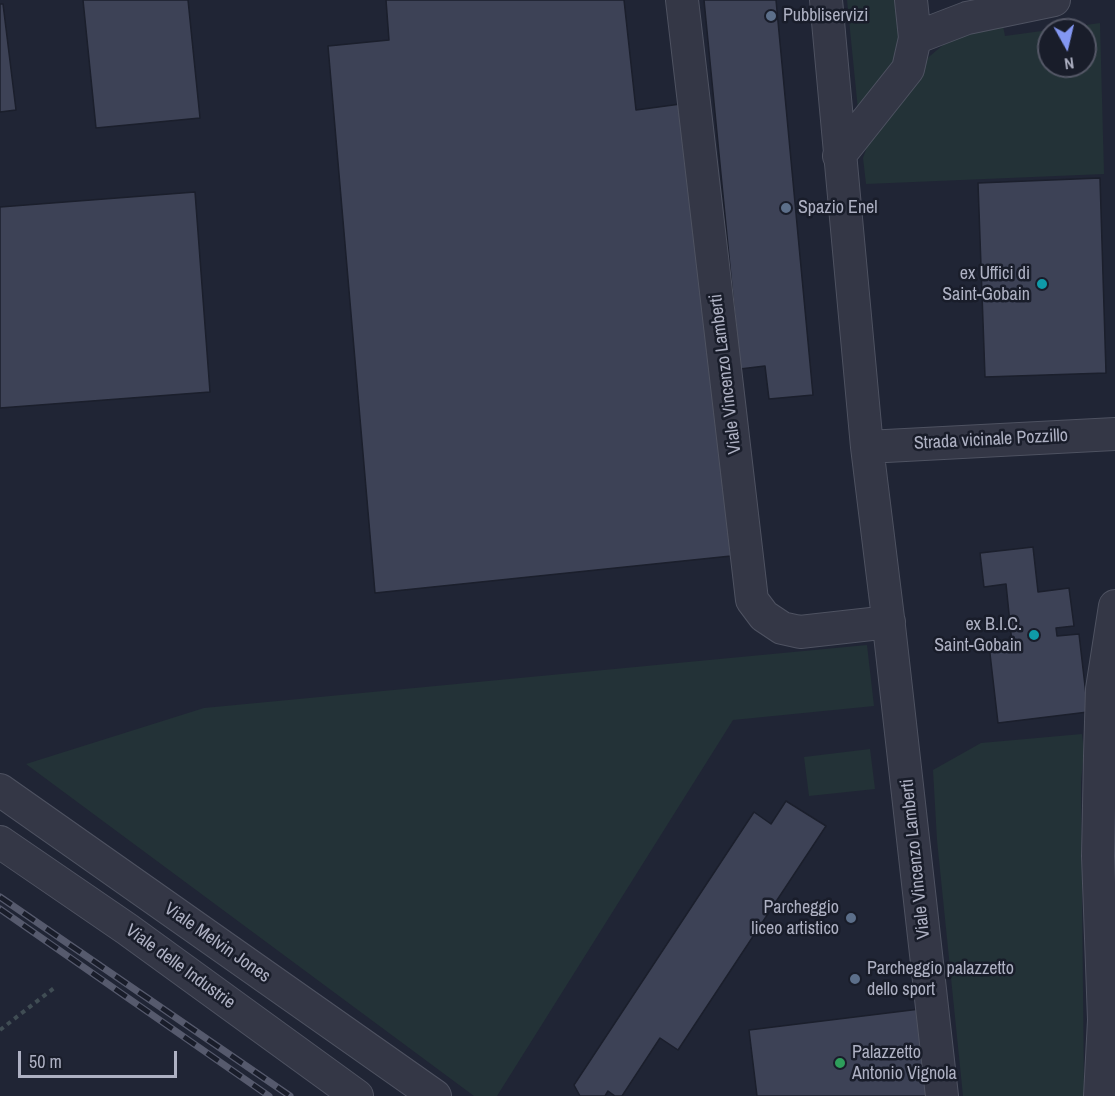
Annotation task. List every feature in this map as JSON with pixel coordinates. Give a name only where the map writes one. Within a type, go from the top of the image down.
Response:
[{"type":"street","name":"Viale Vincenzo Lamberti","points":[[682,0],[752,600],[764,616],[782,628],[800,632],[889,622]]},
{"type":"street","name":"Viale Vincenzo Lamberti","points":[[826,0],[867,447],[942,1096]]},
{"type":"street","points":[[839,156],[908,69],[915,38],[911,0]]},
{"type":"street","points":[[915,38],[1000,6],[1054,0]]},
{"type":"street","name":"Strada vicinale Pozzillo","points":[[867,447],[1115,434]]},
{"type":"street","points":[[1101,1096],[1104,1020],[1098,856],[1100,756],[1102,689],[1115,606]]},
{"type":"street","name":"Viale Melvin Jones","points":[[0,790],[435,1096]]},
{"type":"street","name":"Viale delle Industrie","points":[[0,842],[127,929],[357,1096]]},
{"type":"path","points":[[0,1030],[54,988]]},
{"type":"shaded area","points":[[847,0],[898,0],[902,52],[858,110]]},
{"type":"shaded area","points":[[1097,23],[1100,23],[1104,174],[866,184],[863,158],[868,144],[924,61],[949,40],[985,28],[1003,26],[1005,36],[1037,32],[1037,78],[1097,78]]},
{"type":"shaded area","points":[[867,645],[874,706],[733,720],[497,1096],[474,1096],[26,764],[204,708]]},
{"type":"shaded area","points":[[1082,734],[1084,751],[1081,782],[1084,1096],[963,1096],[937,840],[933,770],[981,743]]},
{"type":"shaded area","points":[[870,749],[875,789],[809,796],[804,757]]},
{"type":"building","points":[[83,0],[188,0],[200,118],[96,128]]},
{"type":"building","points":[[386,0],[624,0],[636,110],[688,103],[731,556],[375,593],[328,46],[389,40]]},
{"type":"building","points":[[704,0],[776,0],[813,395],[769,399],[765,366],[740,369]]},
{"type":"building","points":[[0,4],[3,4],[16,110],[0,112]]},
{"type":"building","name":"ex Uffici di Saint-Gobain","points":[[1100,178],[1106,373],[985,377],[978,183]]},
{"type":"building","points":[[195,192],[210,392],[0,408],[0,207]]},
{"type":"building","name":"ex B.I.C. Saint-Gobain","points":[[1033,547],[1038,592],[1069,588],[1074,626],[1056,628],[1057,636],[1079,634],[1088,712],[998,723],[989,645],[1012,643],[1006,584],[984,587],[980,553]]},
{"type":"building","points":[[786,801],[826,826],[678,1050],[660,1038],[622,1096],[615,1096],[608,1091],[605,1096],[580,1096],[574,1085],[754,812],[771,824]]},
{"type":"building","name":"Palazzetto Antonio Vignola","points":[[920,1009],[931,1096],[757,1096],[749,1030]]},
{"type":"railway","points":[[0,897],[290,1096]]},
{"type":"railway","points":[[0,909],[269,1096]]},
{"type":"place","name":"Pubbliservizi","points":[[771,16]]},
{"type":"place","name":"Spazio Enel","points":[[786,208]]},
{"type":"place","name":"ex Uffici di Saint-Gobain","points":[[1042,284]]},
{"type":"place","name":"ex B.I.C. Saint-Gobain","points":[[1034,635]]},
{"type":"place","name":"Parcheggio liceo artistico","points":[[851,918]]},
{"type":"place","name":"Parcheggio palazzetto dello sport","points":[[855,979]]},
{"type":"place","name":"Palazzetto Antonio Vignola","points":[[840,1063]]}]
